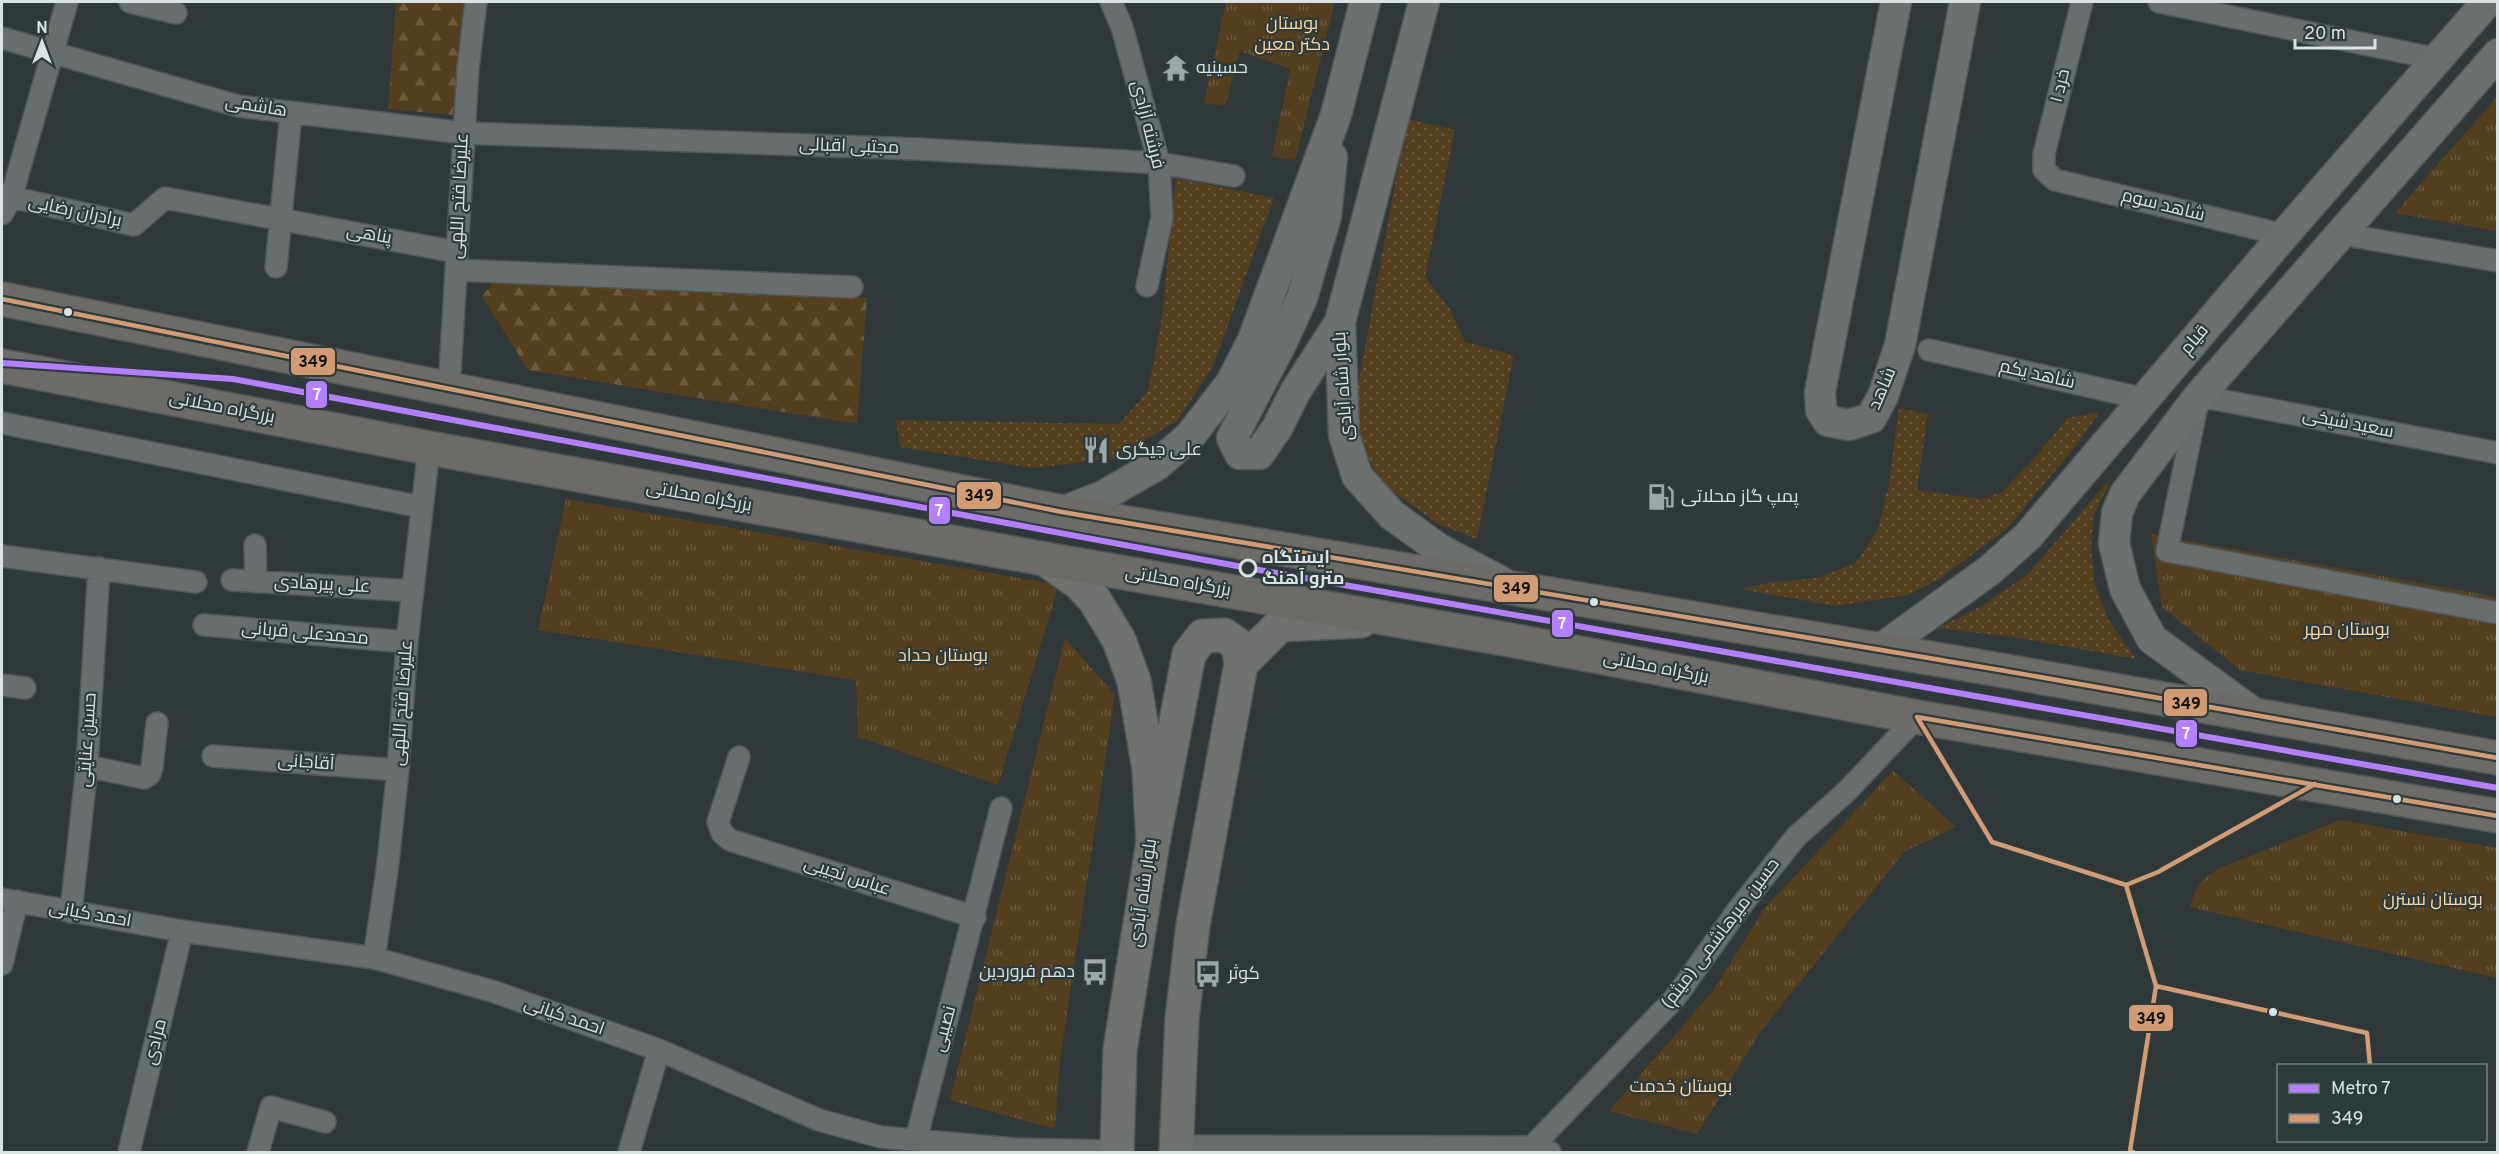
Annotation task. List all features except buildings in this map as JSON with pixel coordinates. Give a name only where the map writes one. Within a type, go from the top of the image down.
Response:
[{"type":"highway","points":[[2,299],[1062,512],[2498,758]]},
{"type":"highway","name":"بزرگراه محلاتی","points":[[2,366],[429,448],[1390,619],[1917,717],[2498,816]]},
{"type":"main road","name":"بلوار شاه آبادی","points":[[1045,559],[1079,583],[1094,600],[1119,640],[1134,681],[1146,747],[1153,842],[1120,1050],[1117,1152]]},
{"type":"main road","points":[[1241,664],[1280,625],[1390,619]]},
{"type":"main road","points":[[1153,842],[1190,654],[1203,636],[1224,634],[1238,645],[1241,664],[1193,925],[1182,1019],[1176,1149]]},
{"type":"street","points":[[5,202],[67,2]]},
{"type":"street","points":[[130,2],[176,13]]},
{"type":"street","name":"علیرضا فتح‌ اللهی","points":[[448,390],[468,68],[476,2]]},
{"type":"street","name":"فرشته آزادی","points":[[1111,2],[1122,27],[1159,164],[1162,217],[1147,286]]},
{"type":"street","points":[[1062,512],[1103,496],[1156,465],[1190,436],[1231,383],[1253,340],[1336,115],[1365,2]]},
{"type":"street","name":"بلوار شاه آبادی","points":[[1424,2],[1340,322],[1344,435],[1357,476],[1392,515],[1439,549],[1516,589]]},
{"type":"street","name":"شاهد","points":[[1896,2],[1820,392],[1821,410],[1828,421],[1849,425],[1871,418],[1883,396],[1900,345],[1965,2]]},
{"type":"street","name":"خرد ۱","points":[[2044,170],[2044,154],[2082,2]]},
{"type":"street","points":[[2159,2],[2438,59]]},
{"type":"street","name":"قیام","points":[[1878,651],[1990,570],[2028,536],[2284,235],[2487,2]]},
{"type":"street","name":"هاشمی","points":[[2,38],[237,106],[464,133]]},
{"type":"street","points":[[2259,717],[2152,639],[2125,589],[2114,543],[2117,513],[2125,494],[2199,396],[2498,54]]},
{"type":"street","points":[[276,267],[291,113]]},
{"type":"street","points":[[1336,115],[1326,216],[1302,298],[1232,438],[1240,454],[1259,454],[1340,322]]},
{"type":"street","name":"مجتبی اقبالی","points":[[464,133],[918,149],[1159,164],[1234,176]]},
{"type":"street","name":"شاهد سوم","points":[[2044,170],[2055,180],[2284,235]]},
{"type":"street","name":"برادران رضایی","points":[[5,202],[134,225],[165,198],[281,219]]},
{"type":"street","name":"پناهی","points":[[281,219],[456,261],[852,287]]},
{"type":"street","points":[[2340,234],[2498,261]]},
{"type":"street","name":"شاهد یکم","points":[[1929,350],[2145,399]]},
{"type":"street","points":[[2199,396],[2167,551],[2498,613]]},
{"type":"street","name":"سعید شیخی","points":[[2199,396],[2498,453]]},
{"type":"street","points":[[2126,422],[2130,436],[2137,444],[2157,451]]},
{"type":"street","points":[[2,423],[422,507]]},
{"type":"street","name":"علیرضا فتح اللهی","points":[[375,958],[398,770],[407,642],[429,448]]},
{"type":"street","points":[[255,545],[256,582]]},
{"type":"street","points":[[2,555],[196,582]]},
{"type":"street","name":"حسین عنایتی","points":[[71,912],[87,766],[99,567]]},
{"type":"street","name":"علی پیرهادی","points":[[232,580],[413,591]]},
{"type":"street","name":"محمدعلی قربانی","points":[[204,625],[407,642]]},
{"type":"street","points":[[2,685],[25,688]]},
{"type":"street","name":"حسین میرهاشمی (میثم)","points":[[1535,1151],[1675,998],[1740,907],[1796,837],[1847,791],[1917,717]]},
{"type":"street","points":[[87,766],[144,778],[150,774],[152,767],[157,723]]},
{"type":"street","name":"آقاجانی","points":[[213,756],[398,770]]},
{"type":"street","name":"عباس نجیبی","points":[[738,757],[718,822],[722,833],[730,840],[975,917]]},
{"type":"street","name":"نصیبی","points":[[916,1140],[975,917],[1001,808]]},
{"type":"street","points":[[2,964],[9,900]]},
{"type":"street","name":"احمد کیانی","points":[[9,900],[182,931],[375,958],[492,991],[660,1050],[880,1145],[916,1140],[1015,1149],[1117,1152]]},
{"type":"street","name":"مرادی","points":[[129,1152],[182,931]]},
{"type":"street","points":[[629,1152],[660,1050]]},
{"type":"street","points":[[258,1152],[271,1107],[326,1122]]},
{"type":"street","points":[[1176,1149],[1535,1151]]},
{"type":"green space","points":[[396,2],[464,2],[453,115],[388,109]]},
{"type":"green space","name":"بوستان دکتر معین","points":[[1226,2],[1335,2],[1295,160],[1272,157],[1290,69],[1240,51],[1225,106],[1204,103]]},
{"type":"green space","points":[[2497,97],[2497,231],[2395,213]]},
{"type":"green space","points":[[1407,119],[1455,130],[1425,277],[1449,308],[1465,342],[1514,355],[1477,539],[1438,524],[1384,485],[1357,440],[1358,385]]},
{"type":"green space","points":[[1176,178],[1274,198],[1213,366],[1178,420],[1117,458],[1032,468],[900,447],[896,420],[1119,424],[1148,391],[1162,317]]},
{"type":"green space","points":[[494,282],[867,298],[857,424],[528,370],[482,296]]},
{"type":"green space","points":[[1899,408],[1928,414],[1917,490],[1980,499],[2001,493],[2041,451],[2067,418],[2100,412],[2074,448],[2007,529],[1939,579],[1908,595],[1835,606],[1740,589],[1821,577],[1857,562],[1878,529],[1889,484]]},
{"type":"green space","points":[[2112,477],[2094,515],[2091,545],[2095,585],[2108,619],[2136,659],[2018,638],[1937,628],[1982,606],[2027,575]]},
{"type":"green space","name":"بوستان حداد","points":[[566,499],[1059,585],[998,785],[858,737],[856,680],[538,630]]},
{"type":"green space","name":"بوستان مهر","points":[[2151,534],[2497,597],[2497,717],[2240,670],[2162,607]]},
{"type":"green space","points":[[1065,638],[1115,695],[1060,1060],[1055,1129],[950,1100]]},
{"type":"green space","name":"بوستان خدمت","points":[[1893,771],[1956,827],[1904,852],[1761,1031],[1697,1134],[1609,1111],[1713,991],[1764,909]]},
{"type":"green space","name":"بوستان نسترن","points":[[2340,820],[2497,848],[2497,978],[2190,907],[2201,883],[2222,867]]},
{"type":"metro line","name":"7","points":[[2,363],[233,379],[1248,568],[2498,788]]},
{"type":"transit line","name":"349","points":[[2,299],[1062,512],[2000,670],[2498,758]]},
{"type":"transit line","name":"349","points":[[1917,717],[2498,816]]},
{"type":"transit line","name":"349","points":[[1917,717],[1992,842],[2126,885],[2158,872],[2315,784]]},
{"type":"transit line","name":"349","points":[[2126,885],[2156,986],[2130,1151],[2133,1152]]},
{"type":"transit line","name":"349","points":[[2156,986],[2367,1033],[2370,1064]]},
{"type":"place","name":"حسینیه","points":[[1176,68]]},
{"type":"place","name":"علی جیگری","points":[[1096,450]]},
{"type":"place","name":"پمپ گاز محلاتی","points":[[1661,497]]},
{"type":"place","name":"ایستگاه مترو آهنگ","points":[[1248,568]]},
{"type":"place","name":"دهم فروردین","points":[[1095,972]]},
{"type":"place","name":"کوثر","points":[[1208,974]]}]
